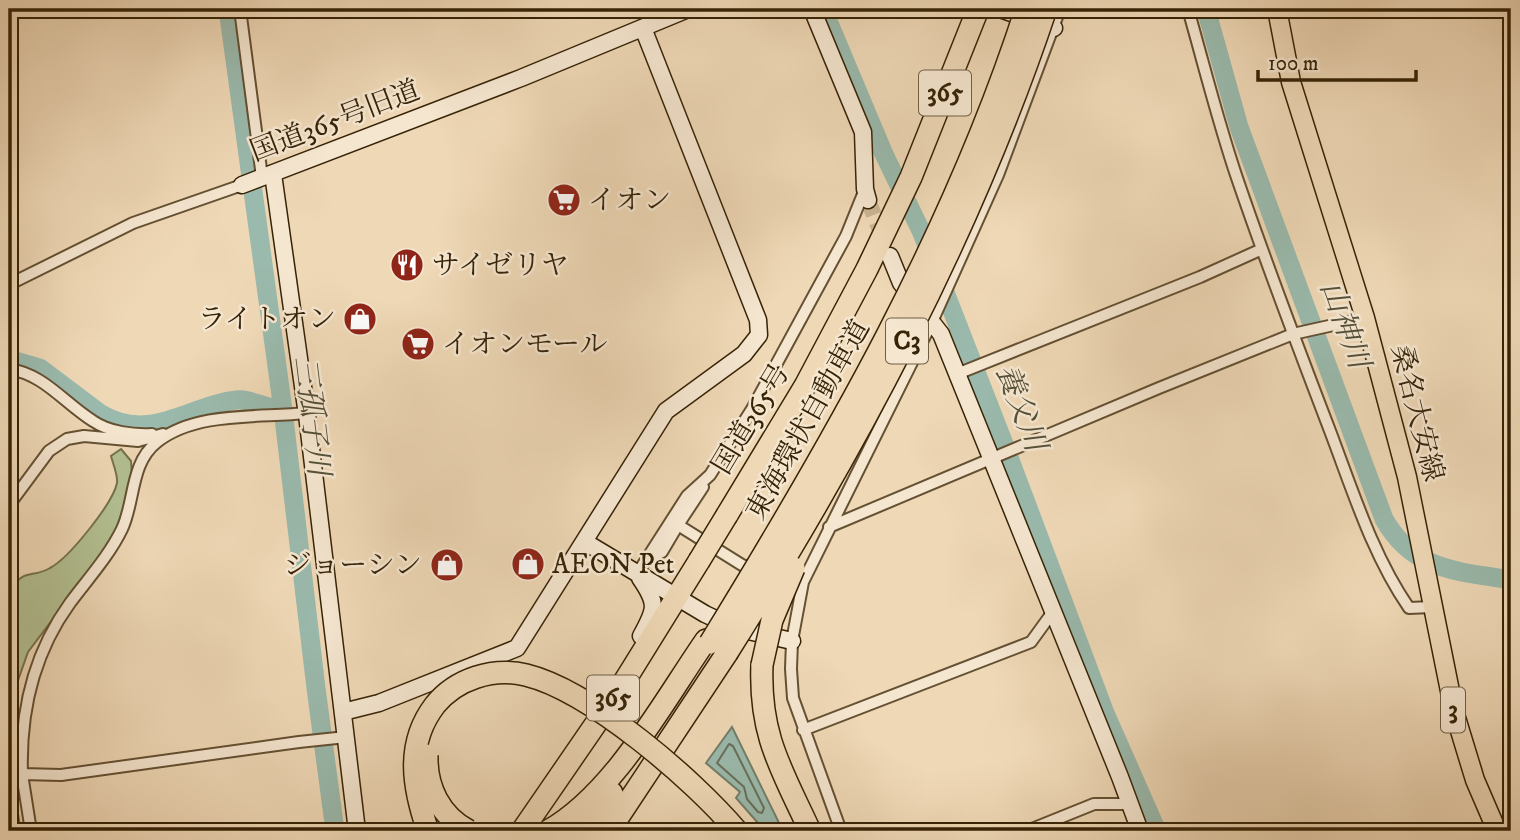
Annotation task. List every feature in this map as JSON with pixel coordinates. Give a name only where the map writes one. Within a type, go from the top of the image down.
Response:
[{"type":"highway","name":"国道365号","points":[[522,831],[619,690],[809,378],[911,177],[978,9]]},
{"type":"highway","name":"東海環状自動車道","points":[[609,831],[845,417],[917,277],[990,108],[1026,9]]},
{"type":"highway","name":"東海環状自動車道","points":[[585,831],[714,645],[768,589],[895,366],[978,191],[1014,99],[1050,18]]},
{"type":"highway","points":[[810,831],[785,779],[768,734],[761,690],[762,665],[772,620],[782,594],[895,366]]},
{"type":"highway","points":[[548,831],[566,821],[600,790],[714,645]]},
{"type":"highway","points":[[428,831],[419,807],[414,776],[419,733],[438,702],[453,689],[468,680],[503,672],[524,674],[543,680],[587,703],[632,735],[681,776],[737,831]]},
{"type":"highway","points":[[469,831],[449,818],[431,790],[427,774],[430,741],[436,725],[459,701],[479,690],[505,686],[523,688],[551,698],[602,729],[675,786],[722,831]]},
{"type":"main road","name":"桑名大安線","points":[[1276,9],[1291,82],[1363,319],[1407,477],[1460,732],[1475,780],[1497,831]]},
{"type":"street","points":[[240,9],[268,175],[343,712],[339,738],[357,831]]},
{"type":"street","name":"国道365号旧道","points":[[9,283],[133,223],[268,175],[688,9]]},
{"type":"street","points":[[647,558],[662,552],[752,409],[866,194],[863,132],[812,9]]},
{"type":"street","points":[[999,9],[1050,18]]},
{"type":"street","points":[[841,831],[793,698],[792,641],[803,582],[932,322],[998,175],[1050,18],[1060,9]]},
{"type":"street","points":[[1188,9],[1216,113],[1262,249],[1360,507],[1409,608],[1433,607]]},
{"type":"street","points":[[343,712],[379,703],[517,648],[666,411],[744,354],[759,335],[758,320],[643,28]]},
{"type":"street","points":[[960,372],[1190,281],[1262,249]]},
{"type":"street","points":[[890,256],[901,283],[941,334],[960,372],[1052,613],[1140,831]]},
{"type":"street","points":[[829,527],[994,456],[1294,334],[1363,319]]},
{"type":"street","points":[[9,369],[33,376],[53,388],[93,421],[110,429],[147,434],[179,430]]},
{"type":"street","points":[[9,505],[49,451],[67,439],[84,436],[138,441],[234,416],[266,417],[301,413]]},
{"type":"street","points":[[31,831],[22,774],[22,740],[26,706],[36,666],[47,637],[116,540],[127,516],[131,492],[147,452],[155,443],[179,430]]},
{"type":"street","points":[[637,574],[687,496],[710,475]]},
{"type":"street","points":[[678,525],[742,565],[803,582]]},
{"type":"street","points":[[585,542],[676,599],[735,628],[792,641]]},
{"type":"street","points":[[619,690],[626,661],[654,611],[650,593],[637,574]]},
{"type":"street","points":[[803,730],[1031,642],[1052,613]]},
{"type":"street","points":[[9,768],[22,774],[61,775],[339,738]]},
{"type":"street","points":[[1027,831],[1094,804],[1130,804]]},
{"type":"green space","points":[[121,449],[131,461],[132,476],[130,492],[112,541],[28,652],[9,706],[9,591],[24,576],[43,571],[58,562],[89,529],[114,492],[117,480],[111,456]]},
{"type":"green space","points":[[9,743],[12,780],[21,831],[9,831]]},
{"type":"water","points":[[732,727],[783,831],[765,831],[736,798],[740,792],[706,763]]},
{"type":"waterway","name":"三孤子川","points":[[228,9],[283,410],[335,831]]},
{"type":"waterway","name":"養父川","points":[[823,9],[883,152],[922,233],[1105,713],[1157,831]]},
{"type":"waterway","name":"山神川","points":[[1206,9],[1239,127],[1384,519],[1396,536],[1423,559],[1438,566],[1511,580]]},
{"type":"waterway","points":[[9,359],[40,368],[101,414],[119,422],[153,424],[236,400],[283,410]]},
{"type":"tunnel","points":[[868,200],[885,243]]},
{"type":"place","name":"イオン","points":[[564,200]]},
{"type":"place","name":"サイゼリヤ","points":[[407,265]]},
{"type":"place","name":"ライトオン","points":[[360,319]]},
{"type":"place","name":"イオンモール","points":[[418,344]]},
{"type":"place","name":"AEON Pet","points":[[528,564]]},
{"type":"place","name":"ジョーシン","points":[[447,565]]}]
